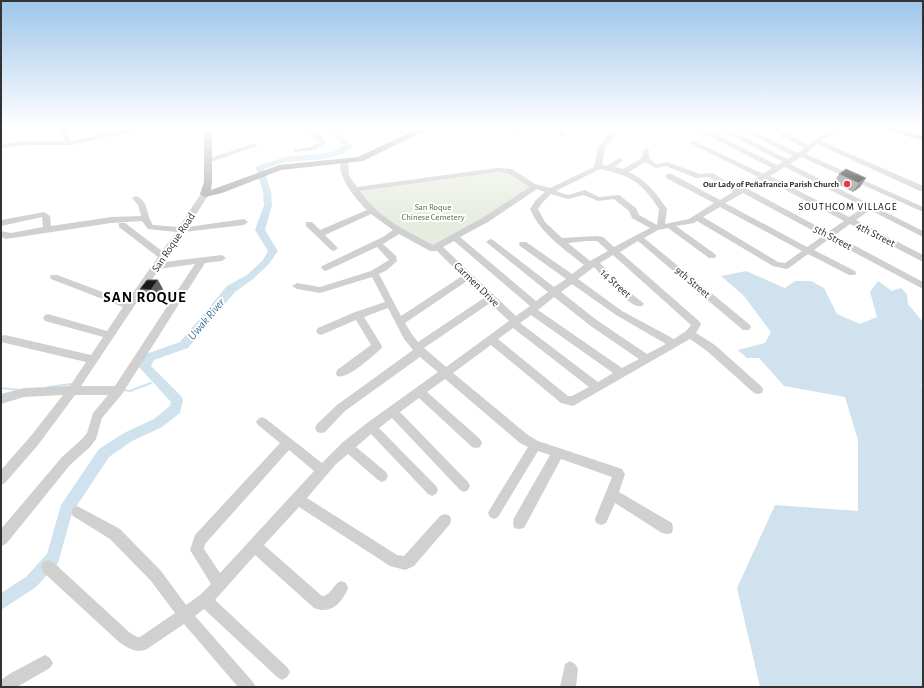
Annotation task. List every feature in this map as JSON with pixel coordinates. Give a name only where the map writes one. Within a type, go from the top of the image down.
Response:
[{"type":"main road","points":[[208,160],[208,182],[205,194],[219,191],[261,174],[286,166],[344,162],[357,159]]},
{"type":"street","points":[[551,192],[564,183],[594,170],[599,166],[600,159]]},
{"type":"street","name":"5th Street","points":[[623,172],[639,159]]},
{"type":"street","name":"5th Street","points":[[650,159],[657,167],[667,164],[699,176],[710,175],[830,235],[923,286]]},
{"type":"street","name":"4th Street","points":[[728,159],[764,176],[923,259]]},
{"type":"street","points":[[48,567],[124,637],[135,644],[142,644],[185,615],[204,600],[298,500],[322,470],[347,446],[371,427],[515,322],[592,263],[662,227],[690,221],[791,159]]},
{"type":"street","points":[[800,159],[869,207],[923,234]]},
{"type":"street","points":[[806,159],[896,188],[923,190]]},
{"type":"street","points":[[806,159],[896,188],[923,210]]},
{"type":"street","points":[[608,169],[619,160]]},
{"type":"street","points":[[344,162],[345,176],[354,190],[372,211],[385,223],[429,248],[438,247],[530,192],[535,186]]},
{"type":"street","points":[[599,166],[623,172],[635,177],[652,192],[663,209],[662,227]]},
{"type":"street","points":[[354,190],[501,170],[509,171],[535,186],[568,197],[585,192],[598,199],[616,197],[634,210],[635,216],[662,227],[712,256]]},
{"type":"street","points":[[669,176],[852,273]]},
{"type":"street","name":"14 Street","points":[[551,192],[539,199],[534,209],[534,212],[541,222],[560,241],[592,263],[639,304]]},
{"type":"street","name":"San Roque Road","points":[[1,479],[31,446],[73,390],[183,230],[205,194]]},
{"type":"street","points":[[136,198],[142,202],[148,225],[151,227],[183,230],[244,222]]},
{"type":"street","points":[[697,217],[781,266],[786,266],[869,207]]},
{"type":"street","points":[[319,234],[372,211]]},
{"type":"street","points":[[1,223],[44,214],[46,216],[47,230]]},
{"type":"street","points":[[1,234],[11,236],[111,220],[146,218]]},
{"type":"street","points":[[309,224],[334,248]]},
{"type":"street","points":[[122,225],[164,257]]},
{"type":"street","points":[[325,268],[378,243],[399,230]]},
{"type":"street","points":[[455,237],[533,308],[621,373]]},
{"type":"street","points":[[491,339],[567,401],[573,401],[674,344],[694,329],[696,324],[600,239],[595,237],[583,240],[560,241]]},
{"type":"street","name":"9th Street","points":[[639,238],[746,327]]},
{"type":"street","points":[[490,242],[595,324],[647,359]]},
{"type":"street","points":[[297,286],[320,290],[374,273],[384,268],[394,261],[393,258],[378,243]]},
{"type":"street","points":[[522,244],[619,313],[674,344]]},
{"type":"street","name":"Carmen Drive","points":[[438,247],[515,322],[597,387]]},
{"type":"street","points":[[158,266],[222,258]]},
{"type":"street","points":[[1,539],[66,462],[86,443],[92,435],[97,416],[118,392],[202,260]]},
{"type":"street","points":[[374,273],[407,336],[418,350],[510,428],[535,445],[619,474],[612,495],[601,519]]},
{"type":"street","points":[[400,322],[469,276]]},
{"type":"street","points":[[54,277],[130,306]]},
{"type":"street","points":[[321,428],[341,408],[490,298]]},
{"type":"street","points":[[321,331],[358,314],[390,304]]},
{"type":"street","points":[[341,373],[355,364],[377,346],[358,314]]},
{"type":"street","points":[[48,318],[110,335]]},
{"type":"street","points":[[689,334],[710,348],[758,390]]},
{"type":"street","points":[[4,339],[93,360]]},
{"type":"street","points":[[1,399],[14,393],[73,390],[118,392]]},
{"type":"street","points":[[420,392],[476,444]]},
{"type":"street","points":[[393,412],[464,486]]},
{"type":"street","points":[[262,422],[322,470]]},
{"type":"street","points":[[371,427],[432,490]]},
{"type":"street","points":[[219,584],[197,550],[200,540],[288,443]]},
{"type":"street","points":[[494,513],[535,445]]},
{"type":"street","points":[[347,446],[382,476]]},
{"type":"street","points":[[519,523],[558,453]]},
{"type":"street","points":[[612,495],[667,528]]},
{"type":"street","points":[[298,500],[395,561],[404,563],[409,561],[445,520]]},
{"type":"street","points":[[77,512],[115,534],[156,576],[185,615],[248,687]]},
{"type":"street","points":[[255,546],[319,603],[328,603],[337,596],[342,588]]},
{"type":"street","points":[[204,600],[282,672]]},
{"type":"street","points":[[4,687],[16,678],[45,663]]},
{"type":"street","points":[[568,687],[570,669]]},
{"type":"green space","name":"San Roque Chinese Cemetery","points":[[490,172],[506,173],[532,187],[431,248],[381,218],[360,191]]},
{"type":"water","points":[[746,271],[785,288],[795,281],[811,281],[824,288],[837,314],[860,324],[877,317],[870,292],[878,281],[892,291],[901,288],[907,294],[908,304],[923,322],[923,383],[921,385],[923,388],[923,687],[760,687],[737,588],[775,505],[858,511],[858,440],[845,397],[784,386],[759,358],[747,358],[738,350],[765,343],[771,332],[744,296],[721,276]]},
{"type":"building","points":[[846,169],[866,178],[859,183],[839,174]]},
{"type":"building","points":[[147,280],[158,280],[151,290],[140,289]]},
{"type":"waterway","name":"Uwak River","points":[[1,602],[31,582],[53,558],[66,510],[104,453],[128,437],[158,423],[176,409],[177,400],[145,367],[150,357],[184,345],[231,289],[250,277],[266,262],[273,251],[260,230],[268,205],[267,192],[260,168],[290,159]]},
{"type":"waterway","points":[[123,390],[130,391],[151,383]]},
{"type":"waterway","points":[[48,387],[72,384]]},
{"type":"waterway","points":[[1,388],[20,390]]},
{"type":"place","name":"Our Lady of Peñafrancia Parish Church","points":[[847,184]]},
{"type":"district","name":"SOUTHCOM VILLAGE","points":[[848,206]]},
{"type":"district","name":"SAN ROQUE","points":[[145,297]]}]
